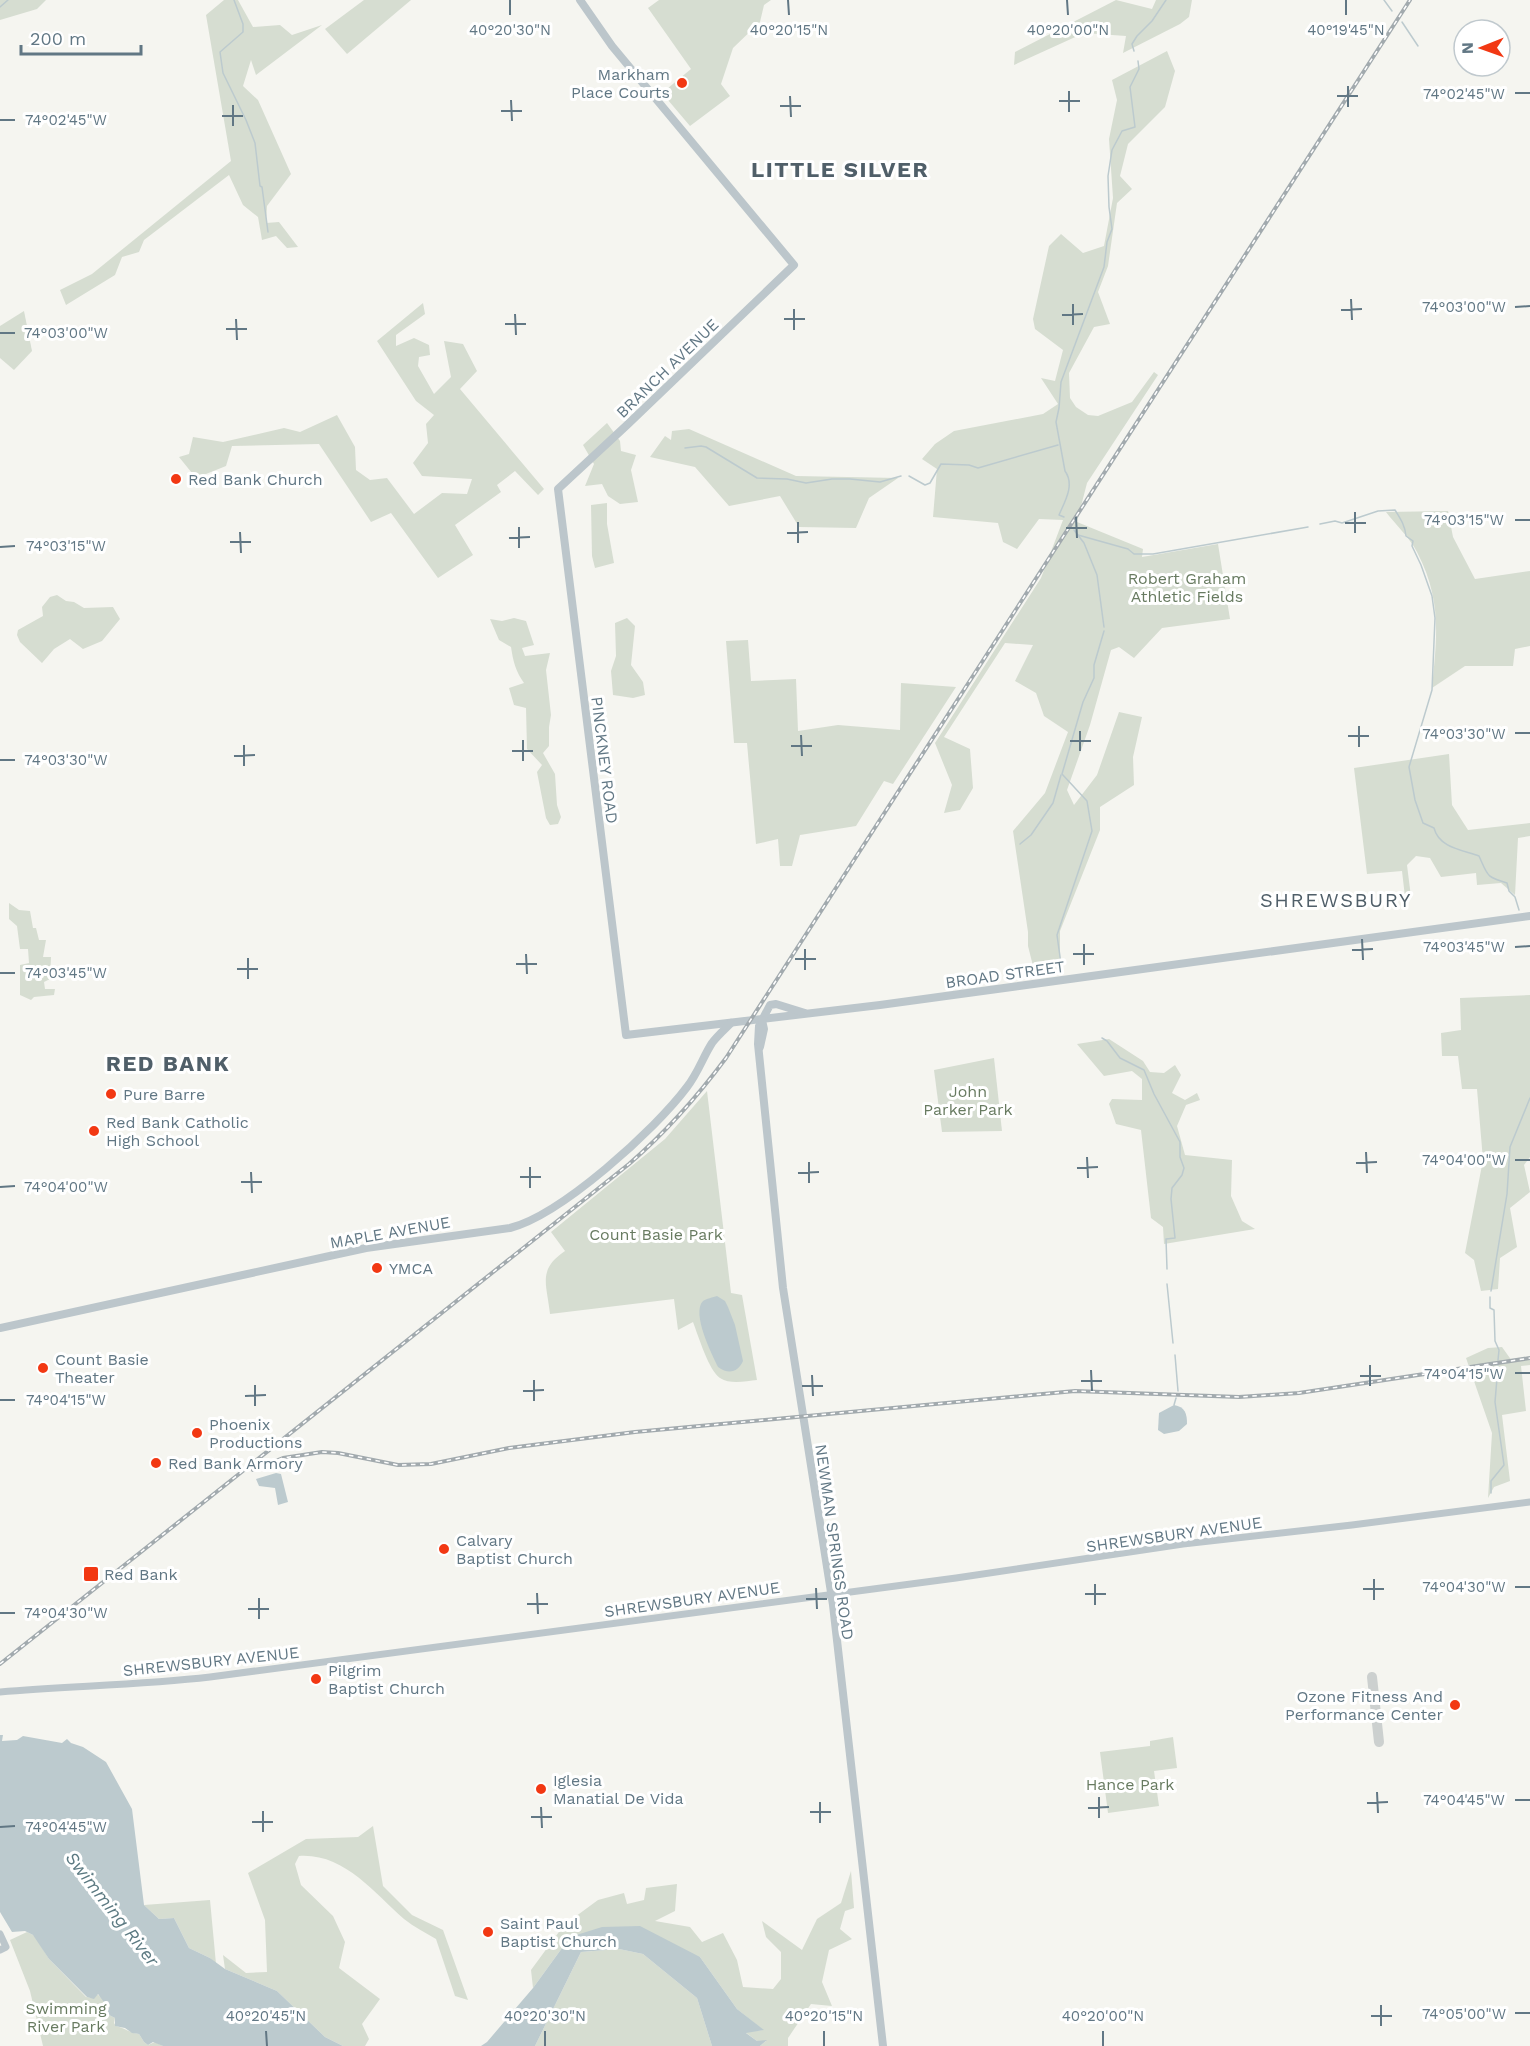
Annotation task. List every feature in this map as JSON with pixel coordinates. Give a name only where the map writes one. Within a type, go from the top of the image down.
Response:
[{"type":"main road","name":"BRANCH AVENUE","points":[[558,489],[794,264],[612,46],[580,0]]},
{"type":"main road","name":"PINCKNEY ROAD","points":[[558,489],[626,1035]]},
{"type":"main road","name":"BROAD STREET","points":[[626,1035],[809,1014],[1530,916]]},
{"type":"main road","points":[[762,1020],[767,1008],[772,1004],[780,1004],[809,1014]]},
{"type":"main road","name":"NEWMAN SPRINGS ROAD","points":[[762,1020],[764,1029],[759,1049],[783,1288],[831,1594],[882,2044]]},
{"type":"main road","name":"MAPLE AVENUE","points":[[0,1328],[366,1248],[510,1228],[526,1223],[548,1212],[569,1196],[652,1126],[688,1086],[713,1042],[731,1023]]},
{"type":"main road","name":"MAPLE AVENUE","points":[[713,1042],[716,1024]]},
{"type":"main road","name":"SHREWSBURY AVENUE","points":[[0,1692],[196,1678],[1062,1563],[1191,1543],[1530,1502]]},
{"type":"main road","points":[[0,1934],[3,1948]]},
{"type":"green space","points":[[0,0],[46,0],[37,9],[0,20]]},
{"type":"green space","points":[[224,0],[238,0],[253,27],[280,25],[292,35],[322,25],[256,75],[251,60],[243,86],[258,100],[291,174],[267,206],[266,223],[279,222],[298,247],[287,248],[276,236],[262,240],[258,217],[243,205],[229,175],[144,240],[139,252],[122,257],[115,275],[66,305],[60,290],[92,274],[231,161],[206,15]]},
{"type":"green space","points":[[364,0],[411,0],[347,54],[325,29]]},
{"type":"green space","points":[[659,0],[771,0],[764,5],[760,22],[733,48],[721,84],[730,96],[690,126],[662,93],[691,69],[648,8]]},
{"type":"green space","points":[[1116,0],[1152,9],[1156,0],[1192,0],[1189,17],[1180,24],[1123,53],[1126,36],[1084,33],[1014,65],[1015,52]]},
{"type":"green space","name":"Robert Graham Athletic Fields","points":[[1167,51],[1175,71],[1165,107],[1128,144],[1120,176],[1132,189],[1117,203],[1108,266],[1098,292],[1110,324],[1094,327],[1069,373],[1070,398],[1076,407],[1088,415],[1098,416],[1132,402],[1154,372],[1158,375],[1087,483],[1077,522],[1143,549],[1142,557],[1218,544],[1230,619],[1162,628],[1134,658],[1119,647],[1111,650],[1090,725],[1067,790],[1074,805],[1097,775],[1119,712],[1142,717],[1133,757],[1134,785],[1100,807],[1100,830],[1060,931],[1060,970],[1035,974],[1028,946],[1028,932],[1013,831],[1045,793],[1068,732],[1044,716],[1036,693],[1015,681],[1033,645],[1005,643],[944,737],[970,749],[973,788],[960,810],[944,813],[952,785],[935,743],[1041,578],[1063,520],[1039,519],[1017,549],[1003,542],[998,523],[933,517],[937,469],[922,459],[935,444],[954,431],[1043,414],[1058,404],[1041,378],[1055,381],[1063,350],[1035,329],[1033,319],[1049,246],[1061,234],[1083,253],[1104,246],[1113,198],[1109,139],[1117,100],[1112,80]]},
{"type":"green space","points":[[423,303],[425,314],[396,335],[396,346],[414,338],[429,345],[430,355],[419,357],[418,366],[434,394],[451,377],[444,341],[463,344],[477,371],[460,389],[544,489],[538,495],[515,471],[497,485],[501,492],[455,525],[473,555],[438,578],[391,513],[371,522],[319,444],[232,446],[226,466],[196,478],[179,457],[189,454],[193,437],[223,442],[284,428],[300,432],[337,415],[355,447],[356,470],[370,480],[387,478],[414,514],[442,493],[467,494],[472,479],[422,476],[413,463],[428,443],[426,424],[434,415],[416,401],[377,341]]},
{"type":"green space","points":[[24,311],[32,351],[14,370],[0,358],[0,326]]},
{"type":"green space","points":[[607,423],[620,441],[621,451],[636,455],[631,470],[638,502],[620,504],[608,496],[602,484],[585,486],[594,464],[583,445]]},
{"type":"green space","points":[[689,429],[796,476],[898,478],[869,498],[856,528],[799,527],[780,496],[729,506],[695,467],[650,457],[665,436],[671,440],[672,431]]},
{"type":"green space","points":[[607,503],[607,524],[614,563],[595,568],[592,556],[591,505]]},
{"type":"green space","points":[[1448,511],[1453,537],[1475,579],[1530,571],[1530,646],[1515,649],[1513,666],[1465,666],[1432,688],[1436,618],[1431,586],[1414,547],[1386,512]]},
{"type":"green space","points":[[57,595],[84,608],[113,607],[120,619],[102,641],[83,649],[70,639],[54,649],[42,663],[20,642],[17,635],[18,630],[43,616],[42,607],[50,597]]},
{"type":"green space","points":[[514,618],[526,621],[534,645],[522,648],[525,656],[550,653],[546,670],[551,715],[549,746],[543,753],[555,774],[557,805],[561,817],[558,824],[550,825],[546,818],[537,772],[542,765],[527,749],[526,708],[514,705],[509,688],[524,683],[515,666],[511,647],[499,640],[490,619],[502,621]]},
{"type":"green space","points":[[627,618],[635,626],[631,665],[643,682],[645,695],[633,698],[613,695],[611,671],[616,656],[615,623]]},
{"type":"green space","points":[[748,640],[751,681],[796,679],[798,731],[838,725],[900,730],[901,683],[956,687],[893,784],[884,781],[856,826],[800,835],[792,866],[780,866],[778,839],[756,844],[747,743],[734,743],[726,641]]},
{"type":"green space","points":[[1449,754],[1452,805],[1468,830],[1530,823],[1530,836],[1518,838],[1515,895],[1501,883],[1477,885],[1476,873],[1441,877],[1430,858],[1416,856],[1407,865],[1411,897],[1405,897],[1402,871],[1367,874],[1354,768]]},
{"type":"green space","points":[[9,903],[19,910],[30,911],[33,928],[36,928],[39,940],[46,940],[43,957],[51,957],[50,979],[44,982],[45,989],[55,989],[54,995],[34,997],[31,1000],[20,995],[20,965],[29,963],[28,949],[20,949],[17,926],[9,919]]},
{"type":"green space","points":[[1530,995],[1530,1157],[1524,1165],[1530,1192],[1510,1208],[1517,1247],[1500,1258],[1498,1289],[1481,1291],[1474,1260],[1465,1253],[1483,1160],[1477,1089],[1462,1089],[1458,1056],[1442,1056],[1441,1033],[1461,1030],[1460,998]]},
{"type":"green space","points":[[1109,1039],[1143,1061],[1150,1072],[1164,1073],[1175,1065],[1181,1075],[1172,1093],[1185,1100],[1197,1093],[1200,1100],[1186,1105],[1177,1126],[1185,1155],[1232,1160],[1231,1196],[1242,1221],[1255,1229],[1164,1244],[1163,1227],[1151,1218],[1141,1130],[1116,1124],[1109,1104],[1112,1099],[1142,1100],[1142,1079],[1132,1071],[1104,1076],[1077,1044]]},
{"type":"green space","name":"John Parker Park","points":[[994,1058],[1002,1131],[942,1132],[934,1070]]},
{"type":"green space","name":"Count Basie Park","points":[[707,1091],[731,1293],[742,1295],[757,1380],[738,1382],[720,1378],[704,1352],[693,1322],[678,1330],[674,1299],[550,1314],[546,1286],[547,1271],[556,1258],[565,1251],[551,1232],[665,1139]]},
{"type":"green space","points":[[1502,1347],[1512,1361],[1530,1358],[1530,1365],[1521,1366],[1526,1411],[1502,1415],[1510,1481],[1494,1487],[1488,1498],[1492,1433],[1466,1358],[1488,1348]]},
{"type":"green space","name":"Hance Park","points":[[1173,1737],[1177,1768],[1154,1771],[1159,1806],[1108,1813],[1100,1752],[1150,1746],[1150,1741]]},
{"type":"green space","points":[[373,1826],[383,1886],[412,1915],[443,1930],[468,2000],[455,1996],[436,1939],[404,1919],[369,1886],[344,1867],[315,1857],[299,1856],[295,1864],[301,1885],[333,1916],[345,1942],[339,1968],[380,1999],[362,2024],[369,2039],[365,2046],[343,2046],[325,2037],[277,1991],[225,1969],[223,1955],[246,1973],[267,1972],[265,1920],[248,1873],[306,1839],[358,1837]]},
{"type":"green space","points":[[851,1871],[854,1908],[845,1911],[840,1929],[852,1939],[829,1950],[822,1982],[832,2006],[811,2004],[788,2038],[788,2046],[760,2046],[766,2041],[757,2041],[745,2032],[763,2030],[737,2009],[700,1957],[570,1937],[533,1988],[531,1970],[564,1925],[598,1900],[624,1893],[627,1904],[644,1900],[646,1888],[677,1884],[675,1911],[655,1921],[690,1927],[702,1942],[723,1933],[737,1960],[743,1987],[773,1989],[781,1979],[781,1952],[766,1937],[762,1921],[802,1950],[817,1919],[841,1903]]},
{"type":"green space","points":[[210,1900],[216,1964],[210,1958],[189,1948],[174,1918],[159,1919],[144,1905]]},
{"type":"green space","name":"Swimming River Park","points":[[27,1932],[35,1936],[49,1959],[86,1997],[94,1998],[97,1994],[110,2005],[107,2014],[115,2018],[116,2026],[139,2034],[148,2045],[155,2042],[163,2046],[43,2046],[30,1991],[10,1940]]},
{"type":"green space","points":[[619,1949],[643,1954],[697,1998],[712,2046],[535,2046],[581,1952]]},
{"type":"water","points":[[717,1296],[725,1301],[728,1307],[735,1325],[743,1361],[739,1368],[729,1372],[718,1367],[707,1344],[699,1315],[703,1301]]},
{"type":"water","points":[[1174,1405],[1185,1411],[1187,1424],[1179,1431],[1164,1434],[1158,1430],[1159,1413]]},
{"type":"water","points":[[276,1473],[281,1474],[288,1502],[278,1505],[275,1488],[259,1486],[256,1479]]},
{"type":"water","name":"Swimming River","points":[[0,1735],[3,1735],[2,1741],[17,1740],[23,1736],[62,1743],[67,1739],[106,1762],[132,1809],[144,1905],[159,1919],[174,1918],[189,1948],[210,1958],[225,1969],[277,1991],[325,2037],[343,2046],[163,2046],[153,2042],[148,2045],[139,2034],[115,2026],[115,2018],[107,2014],[110,2005],[107,2003],[106,2005],[98,1994],[94,1999],[87,1997],[49,1959],[33,1935],[25,1931],[12,1932],[0,1912]]},
{"type":"water","points":[[640,1926],[700,1957],[737,2009],[764,2030],[746,2033],[757,2041],[767,2040],[760,2046],[712,2046],[697,1998],[643,1954],[619,1949],[581,1952],[535,2046],[481,2046],[533,1988],[570,1937],[602,1927]]},
{"type":"waterway","points":[[0,7],[8,0]]},
{"type":"waterway","points":[[234,0],[243,24],[243,32],[220,52],[223,73],[255,143],[268,232]]},
{"type":"waterway","points":[[1134,51],[1132,44],[1137,36],[1152,21],[1166,0]]},
{"type":"waterway","points":[[1384,0],[1392,11]]},
{"type":"waterway","points":[[1402,22],[1418,46]]},
{"type":"waterway","points":[[1064,517],[1059,515],[1068,493],[1069,482],[1056,422],[1061,382],[1104,267],[1107,242],[1112,229],[1108,176],[1112,150],[1122,131],[1135,127],[1130,87],[1139,69],[1138,61]]},
{"type":"waterway","points":[[909,476],[925,485],[930,483],[941,464],[969,465],[978,468],[1058,445]]},
{"type":"waterway","points":[[685,448],[706,447],[757,478],[787,479],[806,483],[832,479],[880,482],[901,476]]},
{"type":"waterway","points":[[1320,524],[1335,521],[1342,523],[1378,511],[1395,510],[1406,536],[1413,541],[1412,546],[1432,596],[1435,618],[1432,690],[1409,767],[1415,800],[1423,823],[1434,828],[1446,844],[1479,856],[1488,875],[1507,883],[1519,910]]},
{"type":"waterway","points":[[1078,535],[1128,549],[1134,554],[1153,554],[1308,527]]},
{"type":"waterway","points":[[1074,530],[1084,543],[1097,575],[1104,627]]},
{"type":"waterway","points":[[1062,971],[1057,935],[1092,831],[1087,801],[1062,774],[1083,702],[1094,678],[1094,665],[1104,631]]},
{"type":"waterway","points":[[1020,844],[1031,835],[1053,803],[1061,775]]},
{"type":"waterway","points":[[1102,1038],[1120,1058],[1144,1070],[1180,1142],[1180,1157],[1184,1168],[1182,1175],[1172,1188],[1175,1238],[1166,1239],[1167,1269]]},
{"type":"waterway","points":[[1491,1291],[1507,1194],[1510,1147],[1530,1098]]},
{"type":"waterway","points":[[1167,1284],[1173,1343]]},
{"type":"waterway","points":[[1490,1297],[1490,1308],[1494,1310],[1498,1360]]},
{"type":"waterway","points":[[1175,1355],[1178,1391]]},
{"type":"waterway","points":[[1491,1493],[1491,1481],[1504,1465],[1495,1402],[1498,1366]]},
{"type":"waterway","points":[[1174,1405],[1176,1398]]},
{"type":"taxiway","points":[[1372,1677],[1379,1742]]},
{"type":"railway","points":[[0,1664],[629,1164],[668,1127],[692,1100],[726,1058],[1410,0]]},
{"type":"railway","points":[[253,1470],[283,1458],[322,1452],[398,1465],[431,1464],[509,1448],[635,1432],[1075,1391],[1239,1397],[1299,1393],[1530,1358]]},
{"type":"place","name":"Markham Place Courts","points":[[682,83]]},
{"type":"place","name":"Red Bank Church","points":[[176,479]]},
{"type":"place","name":"Pure Barre","points":[[111,1094]]},
{"type":"place","name":"Red Bank Catholic High School","points":[[94,1131]]},
{"type":"place","name":"YMCA","points":[[377,1268]]},
{"type":"place","name":"Count Basie Theater","points":[[43,1368]]},
{"type":"place","name":"Phoenix Productions","points":[[197,1433]]},
{"type":"place","name":"Red Bank Armory","points":[[156,1463]]},
{"type":"place","name":"Calvary Baptist Church","points":[[444,1549]]},
{"type":"place","name":"Red Bank","points":[[91,1574]]},
{"type":"place","name":"Pilgrim Baptist Church","points":[[316,1679]]},
{"type":"place","name":"Ozone Fitness And Performance Center","points":[[1455,1705]]},
{"type":"place","name":"Iglesia Manatial De Vida","points":[[541,1789]]},
{"type":"place","name":"Saint Paul Baptist Church","points":[[488,1932]]},
{"type":"district","name":"LITTLE SILVER","points":[[840,169]]},
{"type":"district","name":"SHREWSBURY","points":[[1336,900]]},
{"type":"district","name":"RED BANK","points":[[168,1063]]}]
